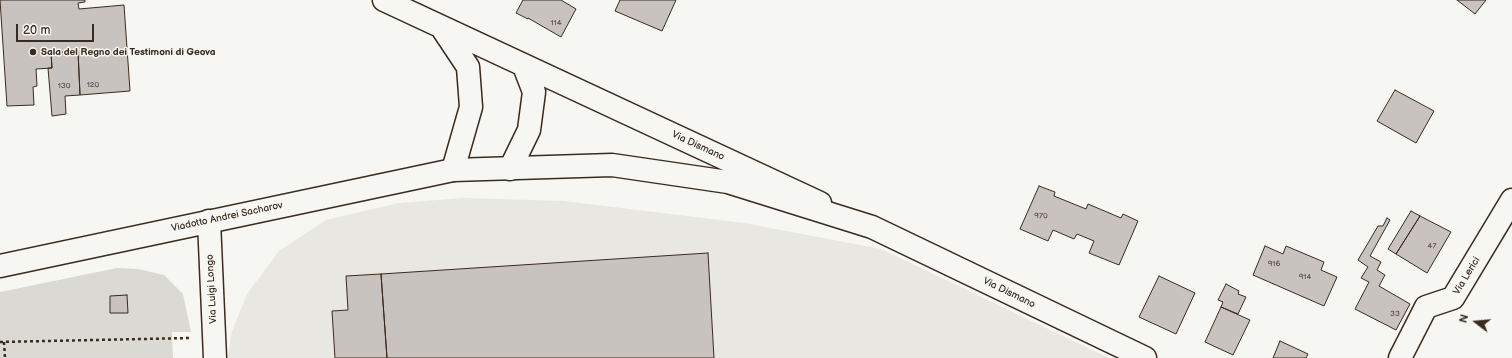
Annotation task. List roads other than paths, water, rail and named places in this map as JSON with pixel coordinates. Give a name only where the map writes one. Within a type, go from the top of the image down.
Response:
[{"type":"main road","name":"Via Dismano","points":[[384,0],[872,227],[1145,358]]},
{"type":"main road","points":[[442,28],[468,67],[471,108],[453,170]]},
{"type":"main road","points":[[510,169],[529,130],[534,92],[524,66]]},
{"type":"main road","name":"Via Dismano","points":[[453,170],[612,165],[728,182],[872,227]]},
{"type":"main road","name":"Viadotto Andrei Sacharov","points":[[0,266],[453,170]]},
{"type":"main road","name":"Via Lerici","points":[[1400,358],[1426,307],[1453,298],[1512,200]]},
{"type":"main road","name":"Via Luigi Longo","points":[[209,221],[215,348]]},
{"type":"place","name":"Sala del Regno dei Testimoni di Geova","points":[[33,52]]}]
